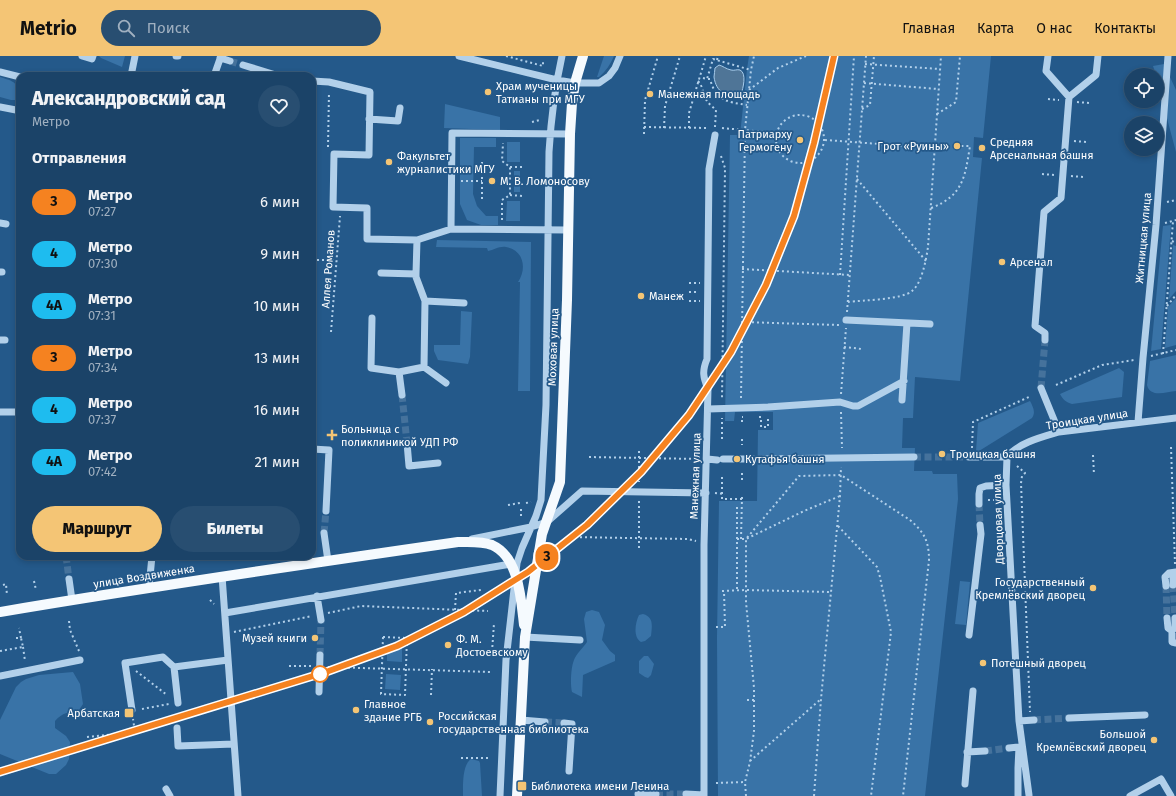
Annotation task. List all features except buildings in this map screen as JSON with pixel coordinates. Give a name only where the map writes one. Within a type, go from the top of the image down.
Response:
[{"type":"main road","name":"Моховая улица","points":[[517,796],[525,636],[542,534],[560,482],[567,300],[570,134],[575,83],[582,56]]},
{"type":"main road","name":"улица Воздвиженка","points":[[0,612],[149,587],[458,542],[478,542],[491,545],[501,550],[509,558],[516,575]]},
{"type":"main road","name":"Моховая улица","points":[[516,575],[525,636]]},
{"type":"street","points":[[82,56],[92,59],[93,56]]},
{"type":"street","points":[[132,72],[134,56]]},
{"type":"street","points":[[459,56],[575,83],[599,83],[609,76],[615,68],[620,56]]},
{"type":"street","points":[[500,796],[506,660],[517,563],[541,500],[546,405],[550,134],[557,80],[562,56]]},
{"type":"street","points":[[1045,340],[1045,332],[1035,326],[1044,212],[1061,198],[1069,97],[1046,71],[1048,56]]},
{"type":"street","points":[[1069,97],[1096,75],[1098,56]]},
{"type":"street","name":"Житницкая улица","points":[[1138,422],[1157,218],[1168,56]]},
{"type":"street","points":[[215,72],[221,57],[230,61]]},
{"type":"street","points":[[243,65],[266,72]]},
{"type":"street","points":[[0,72],[16,76]]},
{"type":"street","points":[[316,82],[329,82],[370,92],[369,155],[334,154],[333,207],[367,208],[367,239],[417,240],[451,229],[568,230]]},
{"type":"street","points":[[0,107],[16,110]]},
{"type":"street","points":[[369,119],[398,121],[400,108]]},
{"type":"street","name":"Манежная улица","points":[[704,795],[704,545],[708,388],[704,379],[704,368],[707,360],[709,169],[715,132]]},
{"type":"street","points":[[451,229],[452,133],[570,134]]},
{"type":"street","points":[[417,240],[416,277],[425,301],[424,367]]},
{"type":"street","points":[[381,273],[416,274]]},
{"type":"street","points":[[425,301],[464,303]]},
{"type":"street","points":[[372,318],[371,368],[399,372],[424,367],[446,383]]},
{"type":"street","points":[[846,320],[930,324]]},
{"type":"street","points":[[902,400],[907,323]]},
{"type":"street","points":[[399,372],[402,395]]},
{"type":"street","points":[[708,409],[722,413],[741,408],[840,402],[858,406],[904,381]]},
{"type":"street","points":[[1041,388],[1059,432]]},
{"type":"street","points":[[0,412],[16,412]]},
{"type":"street","name":"Троицкая улица","points":[[1007,457],[1012,451],[1020,447],[1059,432],[1176,418]]},
{"type":"street","points":[[407,443],[409,466],[438,463]]},
{"type":"street","points":[[316,449],[329,450],[326,511]]},
{"type":"street","points":[[707,459],[914,457]]},
{"type":"street","points":[[969,457],[1007,457]]},
{"type":"street","name":"Дворцовая улица","points":[[1007,457],[1006,485],[1019,723]]},
{"type":"street","points":[[979,504],[980,488],[986,486],[1006,485]]},
{"type":"street","name":"улица Воздвиженка","points":[[458,542],[531,527],[547,522],[582,491],[706,493]]},
{"type":"street","points":[[969,635],[981,534],[980,525]]},
{"type":"street","points":[[324,533],[328,561]]},
{"type":"street","points":[[149,587],[152,560]]},
{"type":"street","points":[[225,612],[511,564]]},
{"type":"street","points":[[1166,586],[1165,577],[1169,573],[1175,572],[1173,585]]},
{"type":"street","points":[[222,576],[238,796]]},
{"type":"street","points":[[69,579],[72,600]]},
{"type":"street","points":[[317,596],[320,617]]},
{"type":"street","points":[[1167,618],[1168,628],[1172,631]]},
{"type":"street","points":[[1175,618],[1175,627],[1172,631],[1172,642],[1176,643]]},
{"type":"street","points":[[525,636],[580,640]]},
{"type":"street","points":[[319,692],[320,655]]},
{"type":"street","points":[[132,710],[125,663],[163,657],[174,667],[178,703]]},
{"type":"street","points":[[0,676],[80,660]]},
{"type":"street","points":[[174,667],[228,660]]},
{"type":"street","points":[[965,784],[973,691]]},
{"type":"street","points":[[1069,718],[1145,715]]},
{"type":"street","points":[[521,720],[546,722]]},
{"type":"street","points":[[1019,723],[1033,720]]},
{"type":"street","points":[[564,723],[572,724],[569,771]]},
{"type":"street","points":[[1018,796],[1019,723]]},
{"type":"street","points":[[1019,723],[1029,795]]},
{"type":"street","points":[[178,728],[178,746],[234,744]]},
{"type":"street","points":[[1009,748],[1019,747]]},
{"type":"street","points":[[967,752],[985,751]]},
{"type":"street","points":[[1130,796],[1161,779],[1171,796]]},
{"type":"street","points":[[638,794],[656,794]]},
{"type":"street","points":[[686,794],[704,795]]},
{"type":"path","points":[[506,56],[543,66],[543,61]]},
{"type":"path","points":[[644,134],[645,100],[658,56]]},
{"type":"path","points":[[664,128],[665,106],[680,56]]},
{"type":"path","points":[[689,128],[689,113],[706,56]]},
{"type":"path","points":[[741,408],[745,130],[751,70],[754,56]]},
{"type":"path","points":[[749,90],[778,68],[806,56]]},
{"type":"path","points":[[840,276],[854,56]]},
{"type":"path","points":[[846,320],[866,56]]},
{"type":"path","points":[[862,109],[870,105],[874,56]]},
{"type":"path","points":[[848,302],[903,296],[912,291],[919,281],[926,261],[928,247],[941,56]]},
{"type":"path","points":[[937,114],[956,102],[960,56]]},
{"type":"path","points":[[703,78],[708,79],[713,57],[718,60],[751,70]]},
{"type":"path","points":[[865,64],[940,69]]},
{"type":"path","points":[[708,79],[710,79],[716,94],[723,100],[747,105]]},
{"type":"path","points":[[698,81],[708,103],[716,110],[715,132]]},
{"type":"path","points":[[864,83],[939,89]]},
{"type":"path","points":[[799,115],[809,116],[817,121],[823,129],[825,140],[822,150],[814,159],[803,163],[792,161],[782,155],[777,144],[777,133],[781,124],[789,117],[799,115]]},
{"type":"path","points":[[532,122],[540,120]]},
{"type":"path","points":[[644,127],[689,128],[715,132],[745,130],[777,133]]},
{"type":"path","points":[[503,134],[502,162],[510,167],[522,167]]},
{"type":"path","points":[[825,140],[935,148]]},
{"type":"path","points":[[931,208],[941,204],[954,194],[962,182],[970,146],[959,146]]},
{"type":"path","points":[[721,155],[725,168],[722,438]]},
{"type":"path","points":[[482,162],[482,199]]},
{"type":"path","points":[[510,167],[510,196]]},
{"type":"path","points":[[857,178],[926,261]]},
{"type":"path","points":[[452,181],[482,181]]},
{"type":"path","points":[[502,230],[502,200],[510,196],[522,196]]},
{"type":"path","name":"Аллея Романов","points":[[331,332],[340,207]]},
{"type":"path","points":[[1163,354],[1173,221]]},
{"type":"path","points":[[1172,241],[1176,244]]},
{"type":"path","points":[[316,260],[336,260]]},
{"type":"path","points":[[742,269],[850,276]]},
{"type":"path","points":[[689,283],[703,283]]},
{"type":"path","points":[[689,292],[703,292]]},
{"type":"path","points":[[1167,306],[1176,295]]},
{"type":"path","points":[[689,301],[703,301]]},
{"type":"path","points":[[742,322],[846,325],[840,402],[842,448]]},
{"type":"path","points":[[844,347],[862,349]]},
{"type":"path","points":[[1150,356],[1176,350]]},
{"type":"path","points":[[1056,385],[1102,365],[1134,360]]},
{"type":"path","points":[[972,446],[973,422],[1029,397]]},
{"type":"path","points":[[760,423],[761,427],[768,427],[768,412]]},
{"type":"path","points":[[742,417],[742,422]]},
{"type":"path","points":[[742,438],[742,445]]},
{"type":"path","points":[[1171,447],[1175,572]]},
{"type":"path","points":[[1093,455],[1094,475]]},
{"type":"path","points":[[589,457],[707,459]]},
{"type":"path","points":[[814,796],[838,526],[841,467]]},
{"type":"path","points":[[742,473],[742,481]]},
{"type":"path","points":[[1025,473],[1022,476],[1021,483],[1033,720]]},
{"type":"path","points":[[746,796],[746,782],[754,731],[754,688],[746,602],[746,538],[799,476],[841,474],[919,527],[926,538],[929,548],[929,560],[903,796]]},
{"type":"path","points":[[722,477],[724,493],[722,499],[742,498],[741,539]]},
{"type":"path","points":[[715,493],[724,493]]},
{"type":"path","points":[[737,539],[746,538],[840,496]]},
{"type":"path","points":[[526,503],[531,502]]},
{"type":"path","points":[[508,505],[520,503]]},
{"type":"path","points":[[737,507],[737,591]]},
{"type":"path","points":[[521,509],[521,518]]},
{"type":"path","points":[[838,526],[877,568],[890,632],[871,796]]},
{"type":"path","points":[[570,537],[688,539],[704,545]]},
{"type":"path","points":[[34,581],[36,590]]},
{"type":"path","points":[[3,585],[6,584],[8,595]]},
{"type":"path","points":[[454,610],[456,593],[481,590]]},
{"type":"path","points":[[716,627],[725,627],[723,591],[746,590],[831,592]]},
{"type":"path","points":[[237,632],[320,617],[361,606],[488,611]]},
{"type":"path","points":[[69,621],[70,630],[78,649],[80,660]]},
{"type":"path","points":[[492,652],[494,623]]},
{"type":"path","points":[[19,628],[24,652]]},
{"type":"path","points":[[383,637],[407,638],[405,695],[381,694],[382,668],[383,637]]},
{"type":"path","points":[[16,638],[21,638]]},
{"type":"path","points":[[0,651],[23,647]]},
{"type":"path","points":[[125,663],[178,703]]},
{"type":"path","points":[[289,666],[295,666]]},
{"type":"path","points":[[333,666],[491,672]]},
{"type":"path","points":[[431,695],[432,670]]},
{"type":"path","points":[[750,762],[822,699]]},
{"type":"path","points":[[747,700],[754,700]]},
{"type":"path","points":[[87,737],[135,732],[132,710],[178,703]]},
{"type":"path","points":[[461,758],[490,758]]},
{"type":"path","points":[[716,783],[746,782]]},
{"type":"shaded area","points":[[99,56],[125,56],[122,67]]},
{"type":"shaded area","points":[[604,56],[614,56],[606,70],[599,77],[597,77]]},
{"type":"shaded area","points":[[749,56],[991,56],[983,138],[974,137],[973,157],[982,158],[960,381],[915,377],[913,418],[903,418],[902,448],[915,448],[914,471],[932,471],[933,474],[957,474],[958,499],[925,796],[718,796],[717,638],[719,501],[757,501],[758,430],[773,430],[773,412],[735,412],[734,421],[725,421],[730,135],[740,135]]},
{"type":"shaded area","points":[[1164,64],[1176,90],[1176,152],[1164,107],[1164,68],[1154,68],[1153,66]]},
{"type":"shaded area","points":[[719,65],[729,70],[740,70],[742,72],[744,81],[741,94],[731,96],[727,95],[717,87],[714,77],[715,68]]},
{"type":"shaded area","points":[[0,77],[15,83],[16,100],[0,97]]},
{"type":"shaded area","points":[[445,104],[500,117],[500,130],[444,128]]},
{"type":"shaded area","points":[[460,138],[496,138],[496,147],[474,147],[473,194],[477,206],[486,216],[498,216],[498,225],[481,225],[467,220],[460,204]]},
{"type":"shaded area","points":[[507,142],[520,142],[520,162],[507,162]]},
{"type":"shaded area","points":[[514,171],[520,171],[520,192],[514,192]]},
{"type":"shaded area","points":[[507,201],[520,201],[520,221],[506,221]]},
{"type":"shaded area","points":[[1171,225],[1161,349],[1151,351],[1163,226]]},
{"type":"shaded area","points":[[437,240],[531,242],[530,391],[518,391],[520,282],[518,282],[521,277],[523,266],[520,256],[517,252],[506,247],[488,251],[487,248],[436,247]]},
{"type":"shaded area","points":[[1173,245],[1176,246],[1176,291],[1169,299]]},
{"type":"shaded area","points":[[1176,298],[1176,345],[1165,348],[1168,307]]},
{"type":"shaded area","points":[[461,311],[472,312],[470,357],[468,364],[438,360],[434,351],[434,345],[460,345]]},
{"type":"shaded area","points":[[1176,355],[1176,391],[1159,393],[1151,392],[1147,385],[1150,361]]},
{"type":"shaded area","points":[[1119,368],[1124,372],[1122,397],[1072,404],[1062,398],[1060,394]]},
{"type":"shaded area","points":[[1030,401],[1034,412],[1032,418],[979,451],[976,451],[978,423]]},
{"type":"shaded area","points":[[960,581],[970,582],[966,625],[955,624]]},
{"type":"shaded area","points":[[592,610],[599,612],[605,625],[602,640],[615,655],[615,661],[583,675],[582,697],[572,692],[572,671],[575,658],[587,642],[584,619],[586,612]]},
{"type":"shaded area","points":[[639,615],[647,615],[651,620],[652,629],[651,636],[645,641],[641,642],[638,640],[636,633],[636,622]]},
{"type":"shaded area","points":[[387,645],[402,646],[402,662],[387,661]]},
{"type":"shaded area","points":[[644,656],[648,656],[654,664],[651,675],[648,678],[639,673],[639,661]]},
{"type":"shaded area","points":[[73,672],[80,684],[83,704],[79,710],[63,714],[55,721],[55,728],[66,736],[70,742],[69,759],[66,765],[56,774],[49,774],[0,754],[0,720],[16,687],[26,679],[39,675]]},
{"type":"shaded area","points":[[386,674],[401,675],[400,690],[385,689]]},
{"type":"shaded area","points":[[471,759],[479,761],[480,763],[482,796],[463,796],[463,781],[466,766]]},
{"type":"tunnel","points":[[230,61],[243,65]]},
{"type":"tunnel","points":[[1041,388],[1045,340]]},
{"type":"tunnel","points":[[402,395],[407,443]]},
{"type":"tunnel","points":[[914,457],[969,457]]},
{"type":"tunnel","points":[[979,504],[980,525]]},
{"type":"tunnel","points":[[324,533],[326,511]]},
{"type":"tunnel","points":[[67,560],[69,579]]},
{"type":"tunnel","points":[[1173,585],[1175,618]]},
{"type":"tunnel","points":[[1166,586],[1167,618]]},
{"type":"tunnel","points":[[320,655],[321,620]]},
{"type":"tunnel","points":[[1034,720],[1069,718]]},
{"type":"tunnel","points":[[545,722],[564,723]]},
{"type":"tunnel","points":[[985,751],[1009,748]]},
{"type":"tunnel","points":[[656,794],[686,794]]},
{"type":"metro line","name":"3","points":[[0,772],[326,672],[397,646],[464,612],[528,572],[587,525],[641,472],[689,415],[731,352],[766,285],[794,216],[814,143],[834,56]]},
{"type":"place","name":"Храм мученицы Татианы при МГУ","points":[[488,92]]},
{"type":"place","name":"Манежная площадь","points":[[650,94]]},
{"type":"place","name":"Патриарху Гермогену","points":[[800,140]]},
{"type":"place","name":"Грот «Руины»","points":[[957,146]]},
{"type":"place","name":"Средняя Арсенальная башня","points":[[982,148]]},
{"type":"place","name":"Факультет журналистики МГУ","points":[[389,162]]},
{"type":"place","name":"М. В. Ломоносову","points":[[492,181]]},
{"type":"place","name":"Арсенал","points":[[1002,262]]},
{"type":"place","name":"Манеж","points":[[641,296]]},
{"type":"place","name":"Больница с поликлиникой УДП РФ","points":[[332,435]]},
{"type":"place","name":"Троицкая башня","points":[[942,454]]},
{"type":"place","name":"Кутафья башня","points":[[737,459]]},
{"type":"place","name":"Государственный Кремлёвский дворец","points":[[1093,588]]},
{"type":"place","name":"Музей книги","points":[[315,638]]},
{"type":"place","name":"Ф. М. Достоевскому","points":[[448,645]]},
{"type":"place","name":"Потешный дворец","points":[[983,663]]},
{"type":"place","name":"Главное здание РГБ","points":[[356,710]]},
{"type":"place","name":"Арбатская","points":[[129,713]]},
{"type":"place","name":"Российская государственная библиотека","points":[[430,722]]},
{"type":"place","name":"Большой Кремлёвский дворец","points":[[1154,740]]},
{"type":"place","name":"Библиотека имени Ленина","points":[[522,786]]}]
